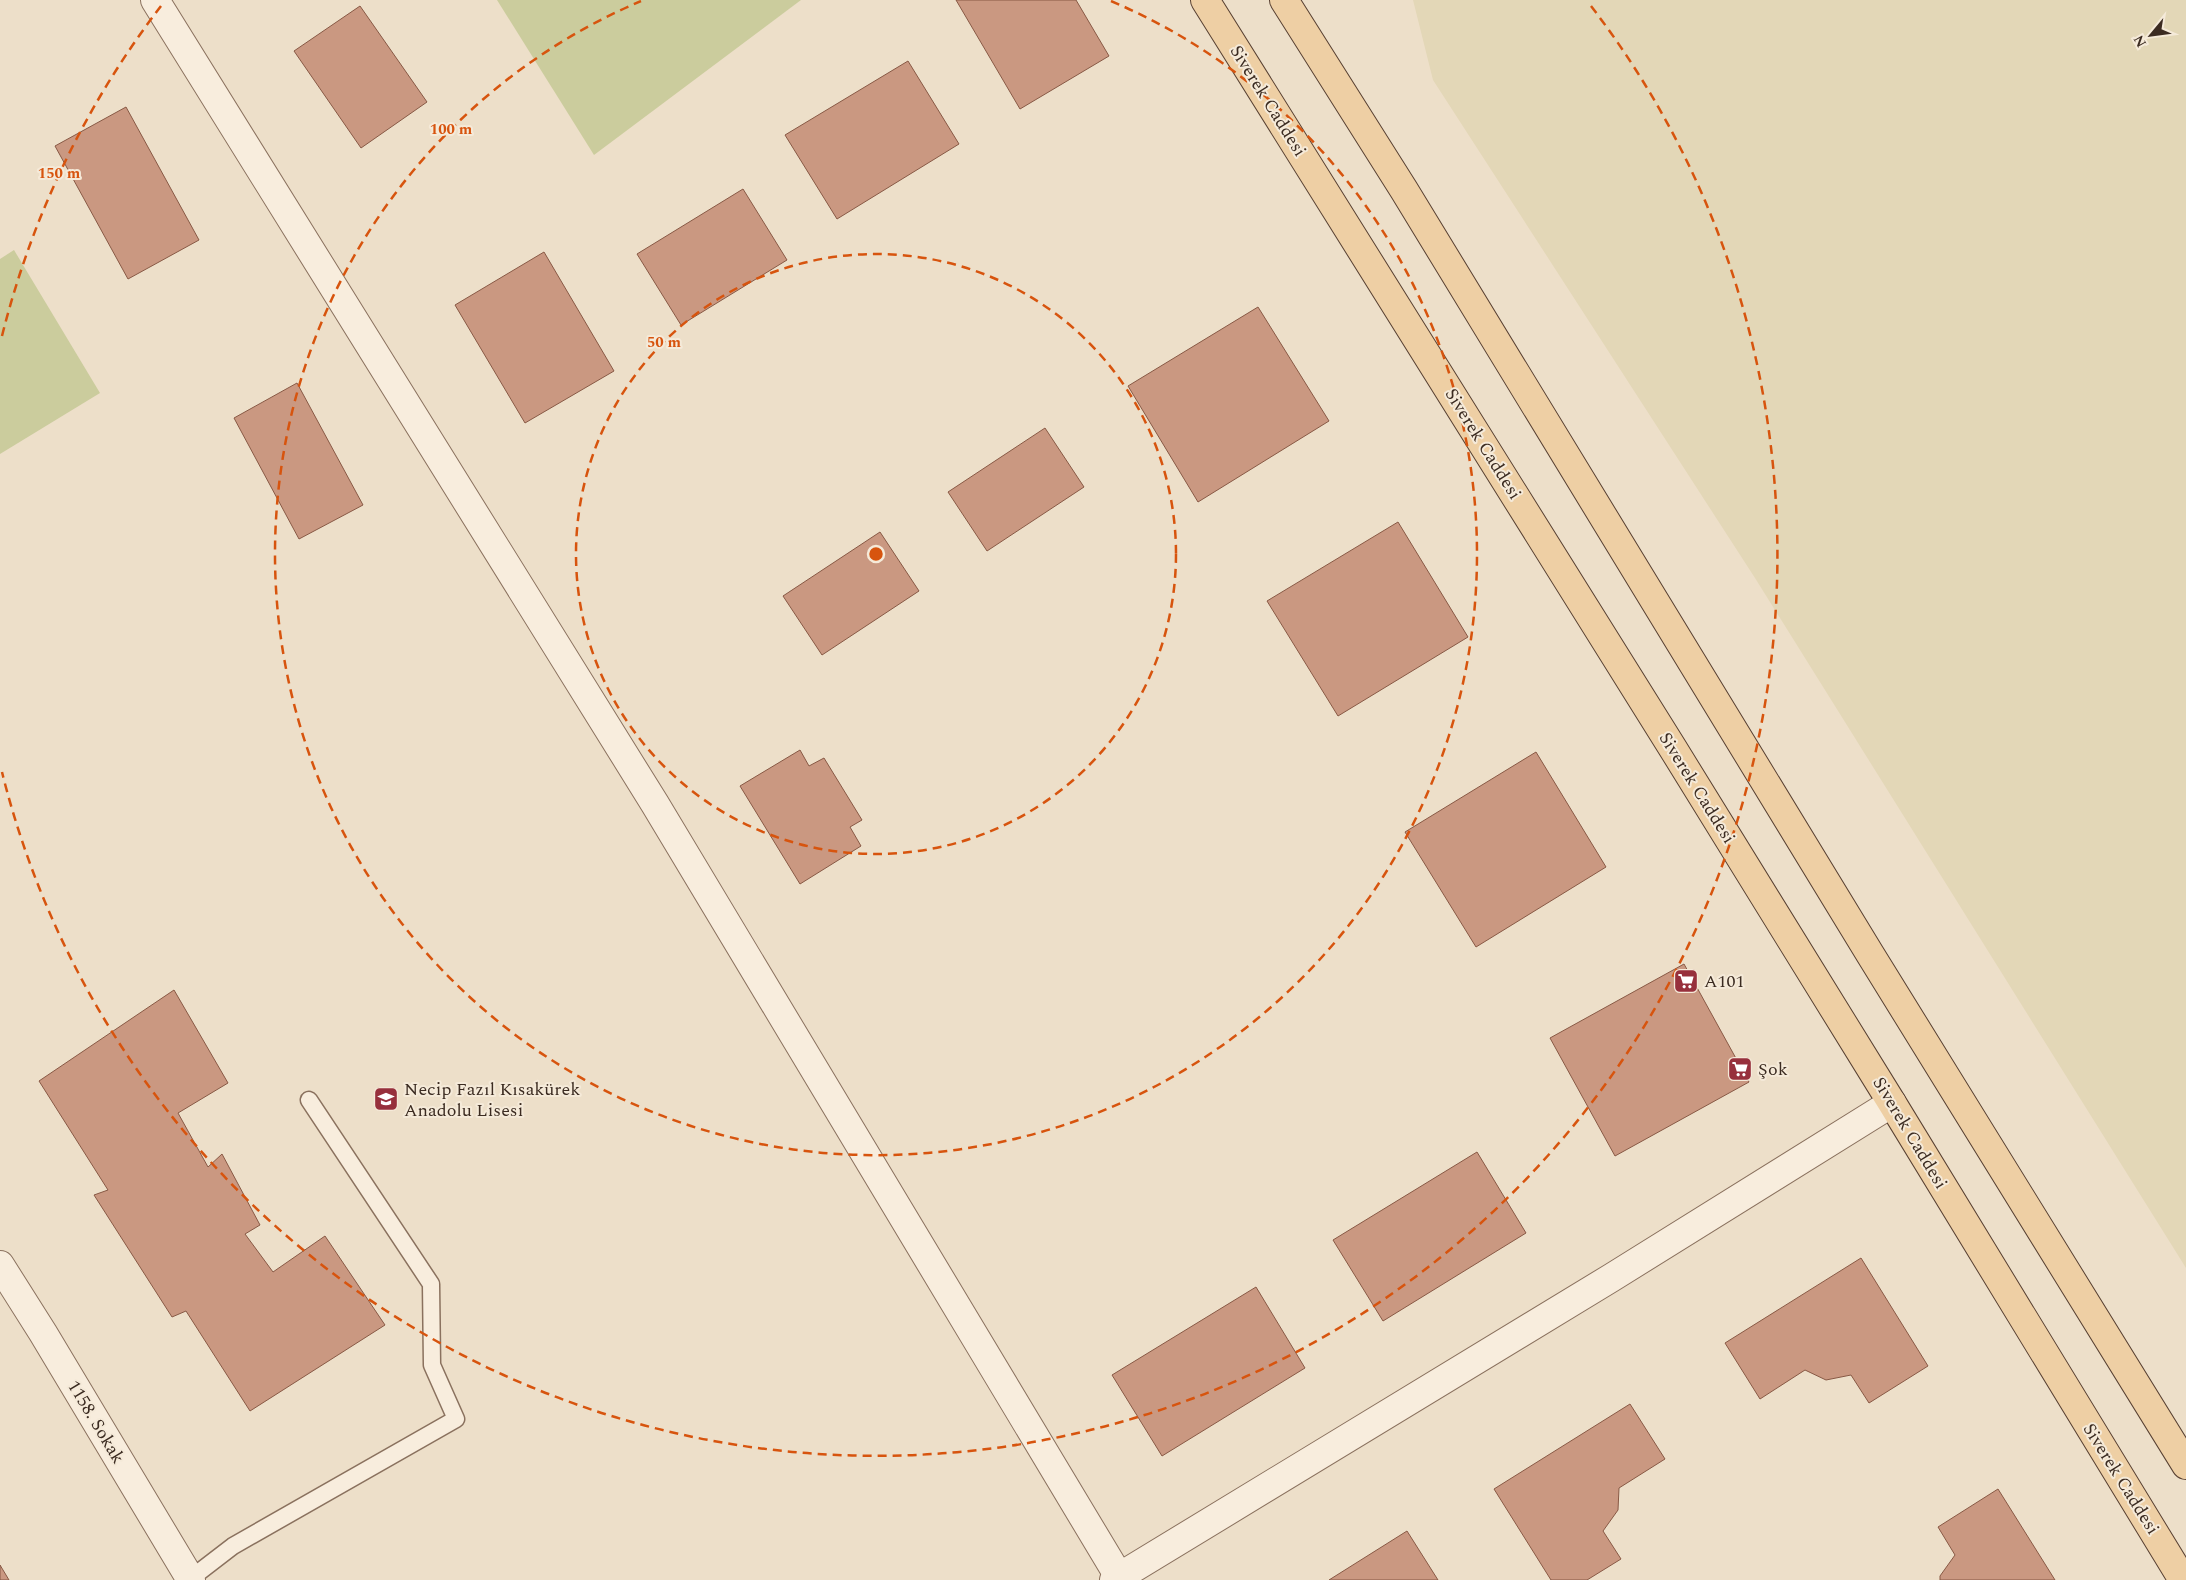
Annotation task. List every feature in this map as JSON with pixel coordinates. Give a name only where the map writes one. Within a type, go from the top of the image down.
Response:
[{"type":"main road","name":"Siverek Caddesi","points":[[1205,0],[1892,1102],[2183,1580]]},
{"type":"main road","points":[[1284,0],[1409,198],[1865,945],[2186,1465]]},
{"type":"street","points":[[154,0],[655,804],[1118,1579],[1611,1278],[1892,1102]]},
{"type":"street","name":"1158. Sokak","points":[[0,1265],[43,1333],[190,1579]]},
{"type":"lane","points":[[190,1579],[233,1546],[456,1420],[432,1366],[431,1284],[310,1100]]},
{"type":"shaded area","points":[[1413,0],[2186,0],[2186,1268],[1755,578],[1433,80]]},
{"type":"green space","points":[[497,0],[801,0],[594,155]]},
{"type":"green space","points":[[14,250],[100,393],[0,454],[0,259]]},
{"type":"building","points":[[956,0],[1076,0],[1109,56],[1020,109]]},
{"type":"building","points":[[360,6],[427,102],[361,148],[294,51]]},
{"type":"building","points":[[908,61],[959,144],[837,219],[785,135]]},
{"type":"building","points":[[126,107],[199,240],[128,279],[55,146]]},
{"type":"building","points":[[743,189],[787,260],[681,325],[637,254]]},
{"type":"building","points":[[544,252],[614,371],[525,423],[455,305]]},
{"type":"building","points":[[1258,307],[1329,421],[1198,502],[1128,386]]},
{"type":"building","points":[[297,383],[363,505],[299,539],[234,418]]},
{"type":"building","points":[[1045,428],[1084,487],[987,551],[948,492]]},
{"type":"building","points":[[1398,522],[1468,637],[1338,716],[1267,601]]},
{"type":"building","points":[[880,532],[919,591],[822,655],[783,596]]},
{"type":"building","points":[[800,750],[809,766],[824,758],[862,820],[850,827],[861,846],[800,884],[740,786]]},
{"type":"building","points":[[1536,752],[1606,867],[1476,947],[1405,832]]},
{"type":"building","points":[[1684,964],[1749,1082],[1615,1156],[1550,1038]]},
{"type":"building","points":[[174,990],[228,1083],[178,1113],[208,1167],[222,1154],[260,1225],[245,1234],[273,1272],[325,1236],[385,1325],[250,1411],[186,1311],[172,1317],[94,1195],[108,1190],[39,1081]]},
{"type":"building","points":[[1477,1152],[1526,1233],[1383,1321],[1333,1240]]},
{"type":"building","points":[[1861,1258],[1928,1366],[1869,1403],[1851,1375],[1826,1380],[1805,1370],[1760,1399],[1725,1343]]},
{"type":"building","points":[[1256,1287],[1305,1368],[1162,1456],[1112,1375]]},
{"type":"building","points":[[1630,1404],[1665,1459],[1619,1488],[1618,1510],[1603,1531],[1621,1559],[1587,1580],[1551,1580],[1494,1489]]},
{"type":"building","points":[[1998,1489],[2055,1580],[1940,1580],[1940,1576],[1955,1555],[1938,1527]]},
{"type":"building","points":[[1407,1531],[1438,1580],[1329,1580]]},
{"type":"building","points":[[0,1565],[9,1580],[0,1580]]},
{"type":"place","name":"A101","points":[[1686,981]]},
{"type":"place","name":"Şok","points":[[1740,1069]]},
{"type":"place","name":"Necip Fazıl Kısakürek Anadolu Lisesi","points":[[386,1099]]}]
